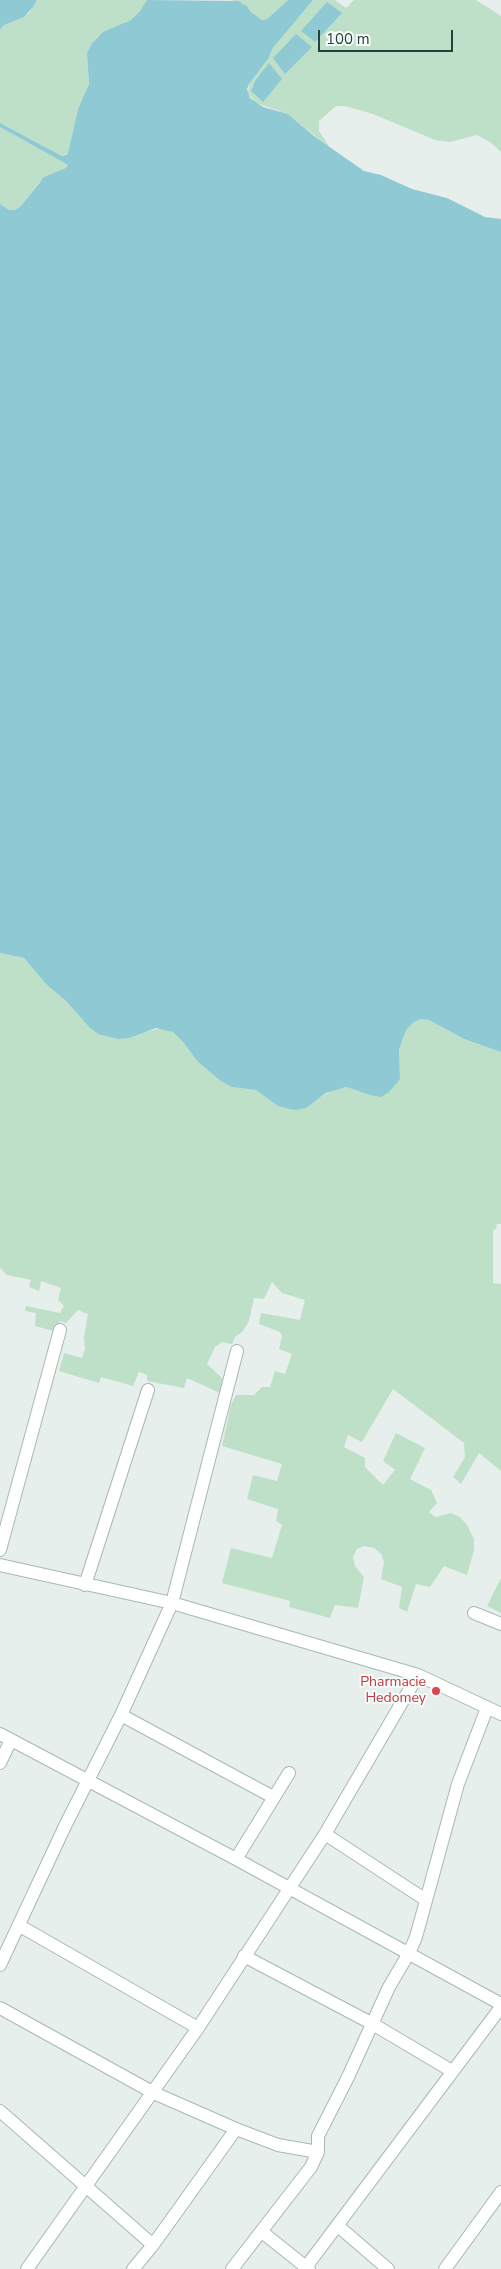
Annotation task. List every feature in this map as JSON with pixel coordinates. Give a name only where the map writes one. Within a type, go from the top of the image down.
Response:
[{"type":"street","points":[[0,1550],[60,1330]]},
{"type":"street","points":[[0,1965],[121,1715],[172,1603],[237,1351]]},
{"type":"street","points":[[85,1585],[148,1390]]},
{"type":"street","points":[[0,1565],[172,1603],[418,1676],[501,1714]]},
{"type":"street","points":[[474,1613],[501,1624]]},
{"type":"street","points":[[27,2269],[198,2028],[325,1834],[418,1676]]},
{"type":"street","points":[[232,2269],[311,2167],[318,2152],[318,2136],[344,2085],[389,1987],[410,1953],[458,1784],[487,1708]]},
{"type":"street","points":[[121,1715],[274,1797]]},
{"type":"street","points":[[0,1763],[6,1737],[236,1858],[501,2005],[306,2268],[262,2232]]},
{"type":"street","points":[[236,1858],[289,1773]]},
{"type":"street","points":[[325,1834],[426,1900]]},
{"type":"street","points":[[20,1926],[198,2028]]},
{"type":"street","points":[[244,1956],[371,2023],[452,2071]]},
{"type":"street","points":[[0,2008],[154,2092],[236,2129],[278,2145],[318,2152]]},
{"type":"street","points":[[0,2111],[153,2245]]},
{"type":"street","points":[[133,2269],[153,2245],[236,2129]]},
{"type":"street","points":[[445,2269],[501,2192]]},
{"type":"street","points":[[338,2226],[388,2269]]},
{"type":"green space","points":[[37,0],[147,0],[131,20],[97,37],[92,43],[87,53],[89,84],[78,109],[68,153],[62,156],[0,123],[0,30],[4,25],[29,13]]},
{"type":"green space","points":[[231,0],[288,0],[267,19],[262,20],[251,12],[247,6]]},
{"type":"green space","points":[[313,0],[335,0],[346,8],[354,0],[476,0],[501,16],[501,152],[490,142],[477,135],[450,142],[435,140],[373,114],[345,106],[336,106],[319,121],[319,131],[330,148],[288,114],[256,103],[248,93],[249,84],[268,59],[273,48]]},
{"type":"green space","points":[[0,127],[68,165],[66,168],[40,181],[20,207],[15,210],[9,210],[0,204]]},
{"type":"green space","points":[[0,953],[24,958],[47,985],[66,1001],[89,1027],[98,1034],[143,1032],[163,1028],[173,1032],[197,1061],[232,1087],[256,1090],[264,1095],[314,1101],[335,1089],[346,1087],[360,1092],[400,1079],[399,1050],[403,1038],[407,1029],[421,1018],[429,1020],[464,1039],[501,1052],[501,1224],[497,1224],[496,1229],[493,1230],[493,1283],[501,1284],[501,1471],[479,1453],[461,1484],[453,1477],[465,1457],[464,1443],[393,1389],[362,1442],[348,1435],[344,1447],[365,1458],[365,1467],[383,1485],[395,1470],[383,1461],[396,1433],[425,1448],[410,1479],[431,1490],[437,1503],[429,1512],[435,1517],[451,1513],[460,1517],[467,1525],[474,1539],[474,1550],[467,1575],[444,1566],[430,1587],[416,1584],[407,1612],[399,1608],[402,1587],[381,1579],[384,1562],[381,1554],[374,1548],[364,1546],[357,1549],[353,1557],[355,1566],[364,1577],[358,1608],[335,1605],[330,1618],[289,1607],[290,1601],[222,1583],[231,1548],[272,1558],[282,1525],[276,1521],[278,1509],[247,1499],[253,1475],[277,1481],[282,1464],[222,1446],[231,1405],[236,1395],[254,1395],[262,1387],[270,1387],[275,1371],[285,1374],[292,1354],[279,1349],[282,1336],[280,1332],[259,1324],[261,1313],[300,1320],[305,1300],[282,1293],[272,1282],[264,1299],[254,1298],[249,1321],[242,1332],[235,1337],[232,1344],[222,1342],[215,1347],[207,1364],[222,1378],[220,1393],[187,1378],[184,1388],[147,1381],[147,1375],[139,1372],[133,1386],[101,1377],[99,1383],[59,1371],[64,1353],[82,1358],[85,1349],[84,1337],[88,1314],[78,1310],[66,1323],[60,1321],[54,1331],[35,1326],[36,1313],[25,1311],[26,1306],[60,1313],[64,1306],[58,1300],[61,1288],[41,1281],[39,1291],[29,1287],[31,1280],[7,1275],[0,1268]]},
{"type":"green space","points":[[501,1578],[501,1613],[487,1606]]},
{"type":"water","points":[[0,0],[37,0],[24,17],[4,25],[0,30]]},
{"type":"water","points":[[147,0],[238,1],[247,6],[251,12],[262,20],[267,19],[288,0],[313,0],[273,48],[268,59],[249,84],[247,89],[250,98],[263,107],[288,114],[314,136],[364,171],[381,175],[412,189],[447,198],[485,217],[501,219],[501,1052],[464,1039],[429,1020],[421,1019],[414,1022],[407,1029],[403,1038],[399,1050],[400,1079],[389,1092],[381,1097],[346,1087],[326,1093],[306,1108],[295,1110],[278,1106],[256,1090],[232,1087],[221,1081],[197,1061],[173,1032],[156,1028],[129,1038],[118,1039],[98,1034],[89,1027],[66,1001],[47,985],[24,958],[0,953],[0,204],[9,210],[15,210],[20,207],[44,177],[66,168],[68,165],[0,127],[0,123],[62,156],[66,155],[78,109],[89,84],[87,53],[92,43],[103,32],[131,20]]},
{"type":"water","points":[[327,2],[342,13],[315,42],[301,31]]},
{"type":"water","points":[[296,34],[312,47],[285,74],[273,58]]},
{"type":"water","points":[[269,63],[282,79],[263,102],[251,91],[255,81]]},
{"type":"place","name":"Pharmacie Hedomey","points":[[436,1691]]}]
